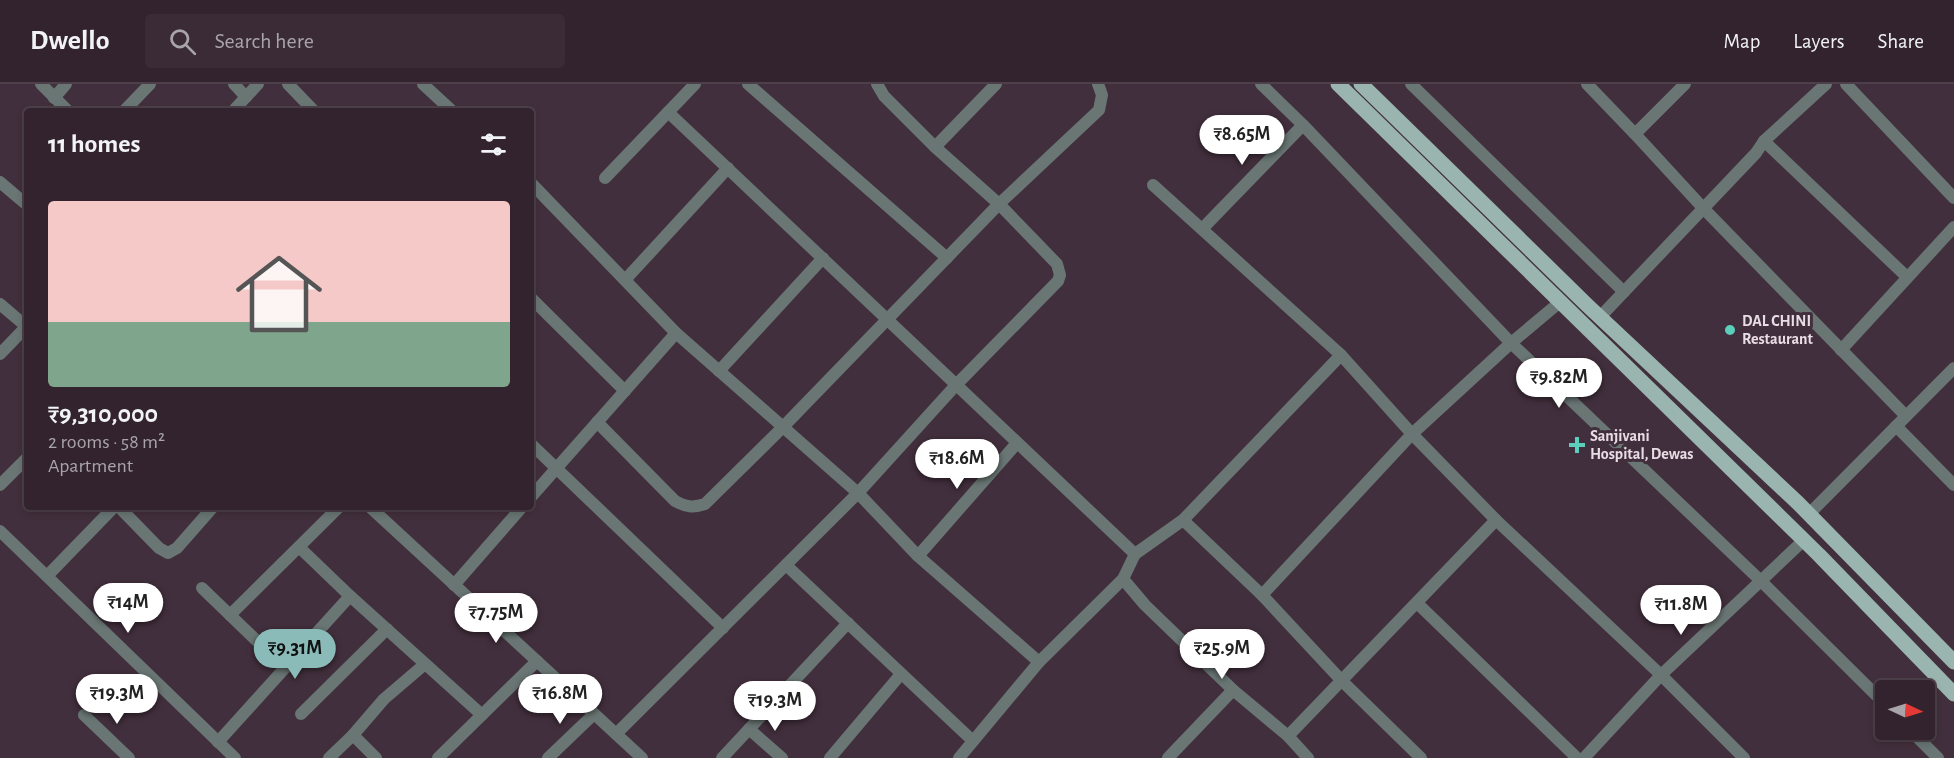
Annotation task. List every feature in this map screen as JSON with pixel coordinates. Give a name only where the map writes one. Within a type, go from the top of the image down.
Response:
[{"type":"main road","points":[[1338,84],[1804,540],[1954,694]]},
{"type":"main road","points":[[1361,84],[1600,317],[1809,514],[1954,662]]},
{"type":"street","points":[[40,84],[65,108]]},
{"type":"street","points":[[54,98],[66,84]]},
{"type":"street","points":[[127,108],[150,84]]},
{"type":"street","points":[[234,84],[246,97]]},
{"type":"street","points":[[236,108],[258,84]]},
{"type":"street","points":[[288,84],[311,108]]},
{"type":"street","points":[[423,84],[449,108]]},
{"type":"street","points":[[605,178],[695,84]]},
{"type":"street","points":[[748,84],[947,258]]},
{"type":"street","points":[[616,734],[858,493],[956,385],[1058,281],[1060,275],[1057,264],[999,204],[934,147],[884,96],[877,84]]},
{"type":"street","points":[[934,147],[996,84]]},
{"type":"street","points":[[597,422],[675,501],[684,506],[696,507],[705,504],[783,427],[999,204],[1099,110],[1102,94],[1098,84]]},
{"type":"street","points":[[1261,84],[1511,343],[1761,581],[1875,694]]},
{"type":"street","points":[[1411,84],[1624,292]]},
{"type":"street","points":[[1587,84],[1704,209],[1906,416]]},
{"type":"street","points":[[1635,134],[1685,84]]},
{"type":"street","points":[[1600,317],[1704,209],[1756,153],[1764,141],[1826,84]]},
{"type":"street","points":[[1846,84],[1954,198]]},
{"type":"street","points":[[668,112],[1135,554]]},
{"type":"street","points":[[1202,229],[1303,125]]},
{"type":"street","points":[[1764,141],[1907,277]]},
{"type":"street","points":[[625,280],[728,168]]},
{"type":"street","points":[[0,182],[24,202]]},
{"type":"street","points":[[1153,185],[1341,355],[1412,434],[1496,520],[1661,675],[1744,758]]},
{"type":"street","points":[[534,186],[676,333],[858,493],[918,556],[1039,662]]},
{"type":"street","points":[[1841,350],[1954,227]]},
{"type":"street","points":[[719,371],[823,258]]},
{"type":"street","points":[[534,301],[625,391]]},
{"type":"street","points":[[1262,595],[1412,434],[1511,343],[1560,302]]},
{"type":"street","points":[[0,304],[24,324]]},
{"type":"street","points":[[0,354],[24,329]]},
{"type":"street","points":[[534,494],[676,333]]},
{"type":"street","points":[[959,758],[1039,662],[1123,579],[1135,554],[1183,520],[1341,355]]},
{"type":"street","points":[[1809,514],[1954,368]]},
{"type":"street","points":[[1896,426],[1954,485]]},
{"type":"street","points":[[918,556],[1017,443]]},
{"type":"street","points":[[534,447],[723,628]]},
{"type":"street","points":[[0,485],[24,461]]},
{"type":"street","points":[[47,576],[111,510]]},
{"type":"street","points":[[122,510],[159,548],[168,553],[177,548],[210,510]]},
{"type":"street","points":[[230,615],[336,510]]},
{"type":"street","points":[[373,510],[642,758]]},
{"type":"street","points":[[454,585],[519,510]]},
{"type":"street","points":[[1183,520],[1262,595],[1342,681],[1421,758]]},
{"type":"street","points":[[1288,736],[1496,520]]},
{"type":"street","points":[[0,531],[235,758]]},
{"type":"street","points":[[1584,758],[1661,675],[1804,540]]},
{"type":"street","points":[[299,547],[482,715]]},
{"type":"street","points":[[786,565],[973,741]]},
{"type":"street","points":[[1123,579],[1145,605],[1233,690],[1288,736],[1308,758]]},
{"type":"street","points":[[202,588],[285,668]]},
{"type":"street","points":[[218,742],[350,596]]},
{"type":"street","points":[[1417,603],[1577,758]]},
{"type":"street","points":[[722,758],[848,623]]},
{"type":"street","points":[[301,714],[387,629]]},
{"type":"street","points":[[438,758],[537,661]]},
{"type":"street","points":[[329,758],[353,735],[384,699],[425,664]]},
{"type":"street","points":[[830,758],[901,674]]},
{"type":"street","points":[[1168,758],[1233,690]]},
{"type":"street","points":[[548,758],[594,714]]},
{"type":"street","points":[[84,715],[129,758]]},
{"type":"street","points":[[749,729],[782,758]]},
{"type":"street","points":[[353,735],[376,758]]},
{"type":"street","points":[[1920,740],[1938,758]]},
{"type":"place","name":"DAL CHINI Restaurant","points":[[1730,330]]},
{"type":"place","name":"Sanjivani Hospital, Dewas","points":[[1577,445]]}]
